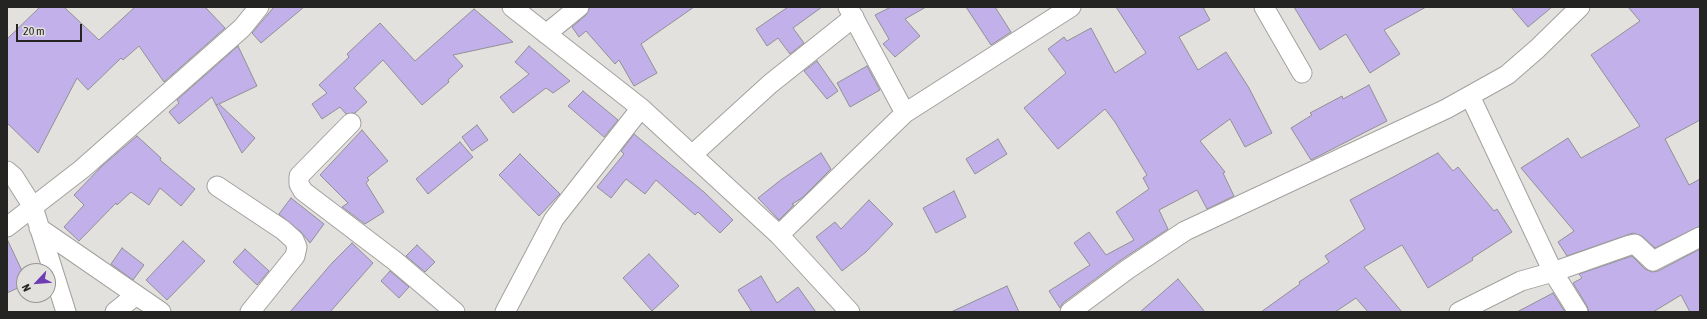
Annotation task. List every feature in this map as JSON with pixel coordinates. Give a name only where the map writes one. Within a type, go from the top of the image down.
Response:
[{"type":"street","points":[[7,228],[82,169],[242,28],[259,7]]},
{"type":"street","points":[[512,7],[641,108],[779,235],[850,312]]},
{"type":"street","points":[[546,34],[579,7]]},
{"type":"street","points":[[779,235],[905,113],[1071,7]]},
{"type":"street","points":[[1264,7],[1302,72]]},
{"type":"street","points":[[1070,312],[1128,269],[1185,231],[1446,109],[1507,75],[1537,49],[1580,7]]},
{"type":"street","points":[[692,155],[851,12],[905,113]]},
{"type":"street","points":[[1470,96],[1553,272],[1578,312]]},
{"type":"street","points":[[505,312],[554,219],[641,108]]},
{"type":"street","points":[[351,123],[299,176],[299,184],[303,191],[395,261],[455,312]]},
{"type":"street","points":[[7,171],[14,177],[33,207],[66,312]]},
{"type":"street","points":[[217,186],[283,230],[294,240],[297,247],[295,256],[250,312]]},
{"type":"street","points":[[39,228],[161,312]]},
{"type":"street","points":[[1459,312],[1521,281],[1553,272],[1630,245],[1635,244],[1653,261],[1700,236]]},
{"type":"street","points":[[115,312],[136,295]]},
{"type":"building","points":[[40,7],[64,7],[99,40],[135,7],[205,7],[225,28],[164,82],[139,46],[123,60],[121,58],[88,90],[77,78],[38,153],[7,123],[7,39]]},
{"type":"building","points":[[274,7],[304,7],[261,43],[252,33]]},
{"type":"building","points":[[590,7],[694,7],[641,44],[657,73],[634,86],[619,60],[615,64],[586,31],[579,37],[572,27],[586,15]]},
{"type":"building","points":[[788,7],[822,7],[793,28],[804,43],[790,54],[778,38],[767,46],[756,29]]},
{"type":"building","points":[[891,7],[926,7],[905,19],[920,36],[895,57],[883,44],[889,39],[875,15]]},
{"type":"building","points":[[966,7],[995,7],[1011,32],[991,45]]},
{"type":"building","points":[[1116,7],[1203,7],[1210,20],[1179,37],[1198,70],[1226,52],[1249,88],[1272,133],[1245,147],[1230,119],[1200,141],[1225,172],[1223,173],[1234,196],[1207,209],[1197,190],[1159,210],[1168,229],[1121,260],[1063,303],[1060,308],[1049,291],[1090,265],[1074,243],[1089,232],[1106,255],[1134,240],[1116,212],[1149,189],[1143,178],[1147,175],[1115,122],[1105,109],[1058,149],[1024,108],[1066,73],[1048,49],[1064,37],[1067,41],[1091,28],[1115,73],[1146,53]]},
{"type":"building","points":[[1294,7],[1426,7],[1384,30],[1400,54],[1370,73],[1346,34],[1320,50]]},
{"type":"building","points":[[1511,7],[1552,7],[1528,27]]},
{"type":"building","points":[[1628,7],[1700,7],[1700,120],[1665,139],[1689,185],[1700,179],[1700,226],[1655,248],[1642,236],[1633,233],[1567,256],[1558,242],[1574,231],[1521,168],[1568,138],[1581,158],[1640,126],[1591,55],[1640,21]]},
{"type":"building","points":[[474,9],[513,42],[453,55],[463,66],[448,80],[449,82],[422,105],[383,60],[354,88],[367,102],[355,113],[346,114],[340,107],[322,119],[312,104],[327,93],[319,85],[349,57],[347,54],[380,23],[415,61]]},
{"type":"building","points":[[238,46],[257,86],[219,104],[255,138],[242,153],[212,97],[179,124],[169,112],[179,103],[177,100]]},
{"type":"building","points":[[529,46],[570,81],[553,93],[546,88],[513,113],[500,97],[529,74],[515,62]]},
{"type":"building","points":[[817,61],[838,91],[827,99],[804,71]]},
{"type":"building","points":[[867,66],[880,90],[850,107],[837,83]]},
{"type":"building","points":[[1369,85],[1387,121],[1311,160],[1291,128],[1312,115],[1310,113],[1342,96],[1343,99]]},
{"type":"building","points":[[583,91],[618,120],[604,137],[568,106]]},
{"type":"building","points":[[477,125],[488,140],[472,151],[462,137]]},
{"type":"building","points":[[362,130],[388,161],[367,178],[369,180],[366,183],[384,212],[365,224],[342,207],[348,203],[320,175]]},
{"type":"building","points":[[634,134],[704,192],[733,220],[720,233],[698,212],[695,215],[656,180],[645,194],[626,179],[611,198],[597,187],[624,154],[621,151]]},
{"type":"building","points":[[137,136],[161,158],[160,160],[195,189],[181,206],[160,188],[149,205],[131,192],[117,205],[116,203],[79,241],[64,227],[84,205],[74,195],[102,166]]},
{"type":"building","points":[[998,139],[1007,154],[975,174],[966,159]]},
{"type":"building","points":[[460,142],[473,157],[428,194],[416,179]]},
{"type":"building","points":[[821,153],[831,169],[802,198],[792,204],[794,205],[779,220],[758,198],[782,179]]},
{"type":"building","points":[[1438,153],[1453,171],[1458,167],[1494,211],[1497,209],[1512,232],[1472,258],[1473,260],[1428,288],[1402,245],[1364,267],[1402,312],[1368,312],[1356,298],[1335,312],[1261,312],[1300,284],[1299,282],[1329,262],[1325,256],[1365,229],[1350,200]]},
{"type":"building","points":[[520,154],[560,194],[539,216],[499,175]]},
{"type":"building","points":[[954,191],[966,217],[936,233],[923,208]]},
{"type":"building","points":[[291,198],[324,224],[310,243],[301,232],[279,214]]},
{"type":"building","points":[[869,200],[893,224],[866,252],[842,271],[816,237],[835,222],[841,229]]},
{"type":"building","points":[[7,239],[18,263],[16,263],[16,289],[7,293]]},
{"type":"building","points":[[183,241],[205,261],[167,300],[146,280]]},
{"type":"building","points":[[352,243],[373,263],[330,312],[290,312],[332,263]]},
{"type":"building","points":[[417,245],[435,262],[425,272],[406,256]]},
{"type":"building","points":[[122,248],[144,265],[133,280],[111,264]]},
{"type":"building","points":[[245,249],[269,271],[257,285],[233,262]]},
{"type":"building","points":[[1700,249],[1700,312],[1690,312],[1681,295],[1653,312],[1589,312],[1573,283],[1582,278],[1579,274],[1632,256],[1645,269],[1652,272],[1658,271]]},
{"type":"building","points":[[649,254],[679,286],[652,311],[623,278]]},
{"type":"building","points":[[390,271],[409,287],[399,298],[381,281]]},
{"type":"building","points":[[761,276],[777,303],[798,287],[816,312],[752,312],[738,290]]},
{"type":"building","points":[[1178,279],[1205,312],[1140,312]]},
{"type":"building","points":[[1007,286],[1019,312],[951,312]]},
{"type":"building","points":[[1553,293],[1565,312],[1517,312]]}]
